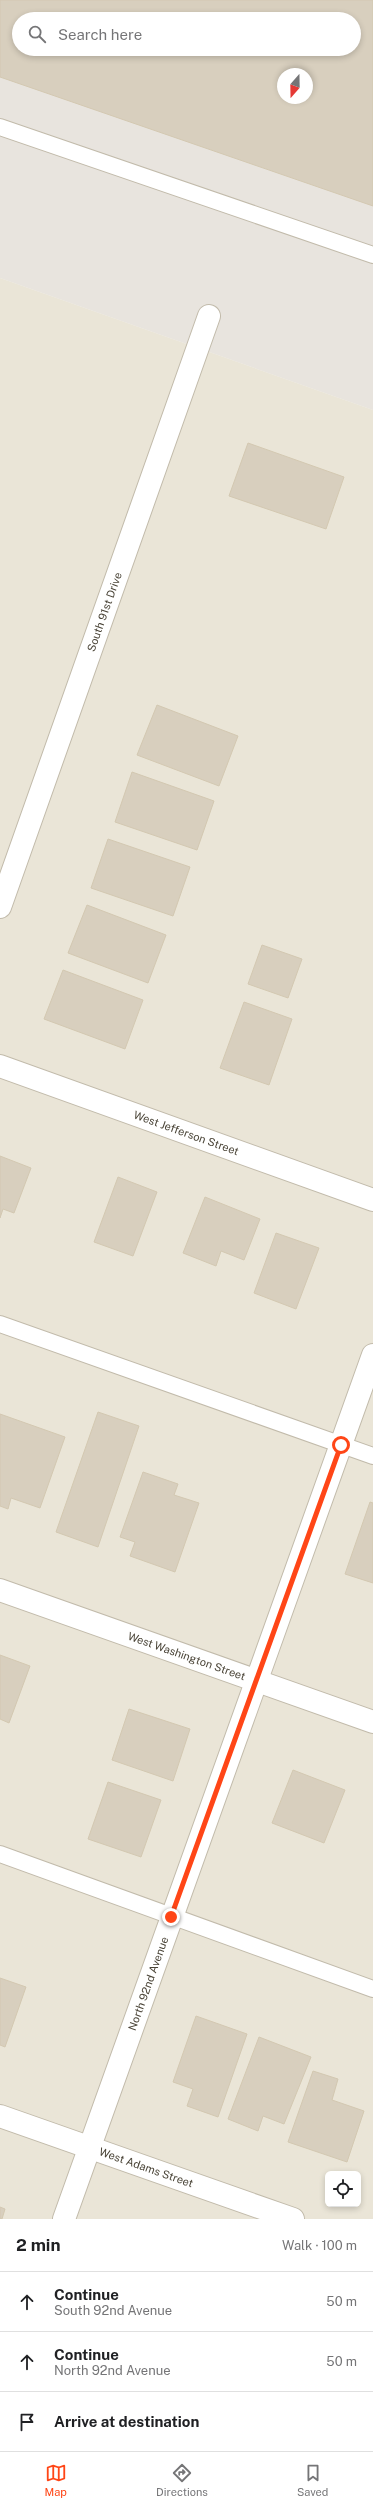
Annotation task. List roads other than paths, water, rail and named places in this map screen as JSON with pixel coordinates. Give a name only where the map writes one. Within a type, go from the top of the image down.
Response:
[{"type":"street","name":"South 91st Drive","points":[[0,907],[209,316]]},
{"type":"street","name":"West Jefferson Street","points":[[0,1066],[373,1200]]},
{"type":"street","name":"North 92nd Avenue","points":[[64,2219],[171,1917],[258,1681],[373,1354]]},
{"type":"street","name":"West Washington Street","points":[[0,1590],[373,1722]]},
{"type":"street","name":"West Adams Street","points":[[0,2116],[293,2219]]},
{"type":"lane","points":[[0,127],[373,255]]},
{"type":"lane","points":[[0,1324],[373,1456]]},
{"type":"lane","points":[[0,1854],[373,1989]]}]
